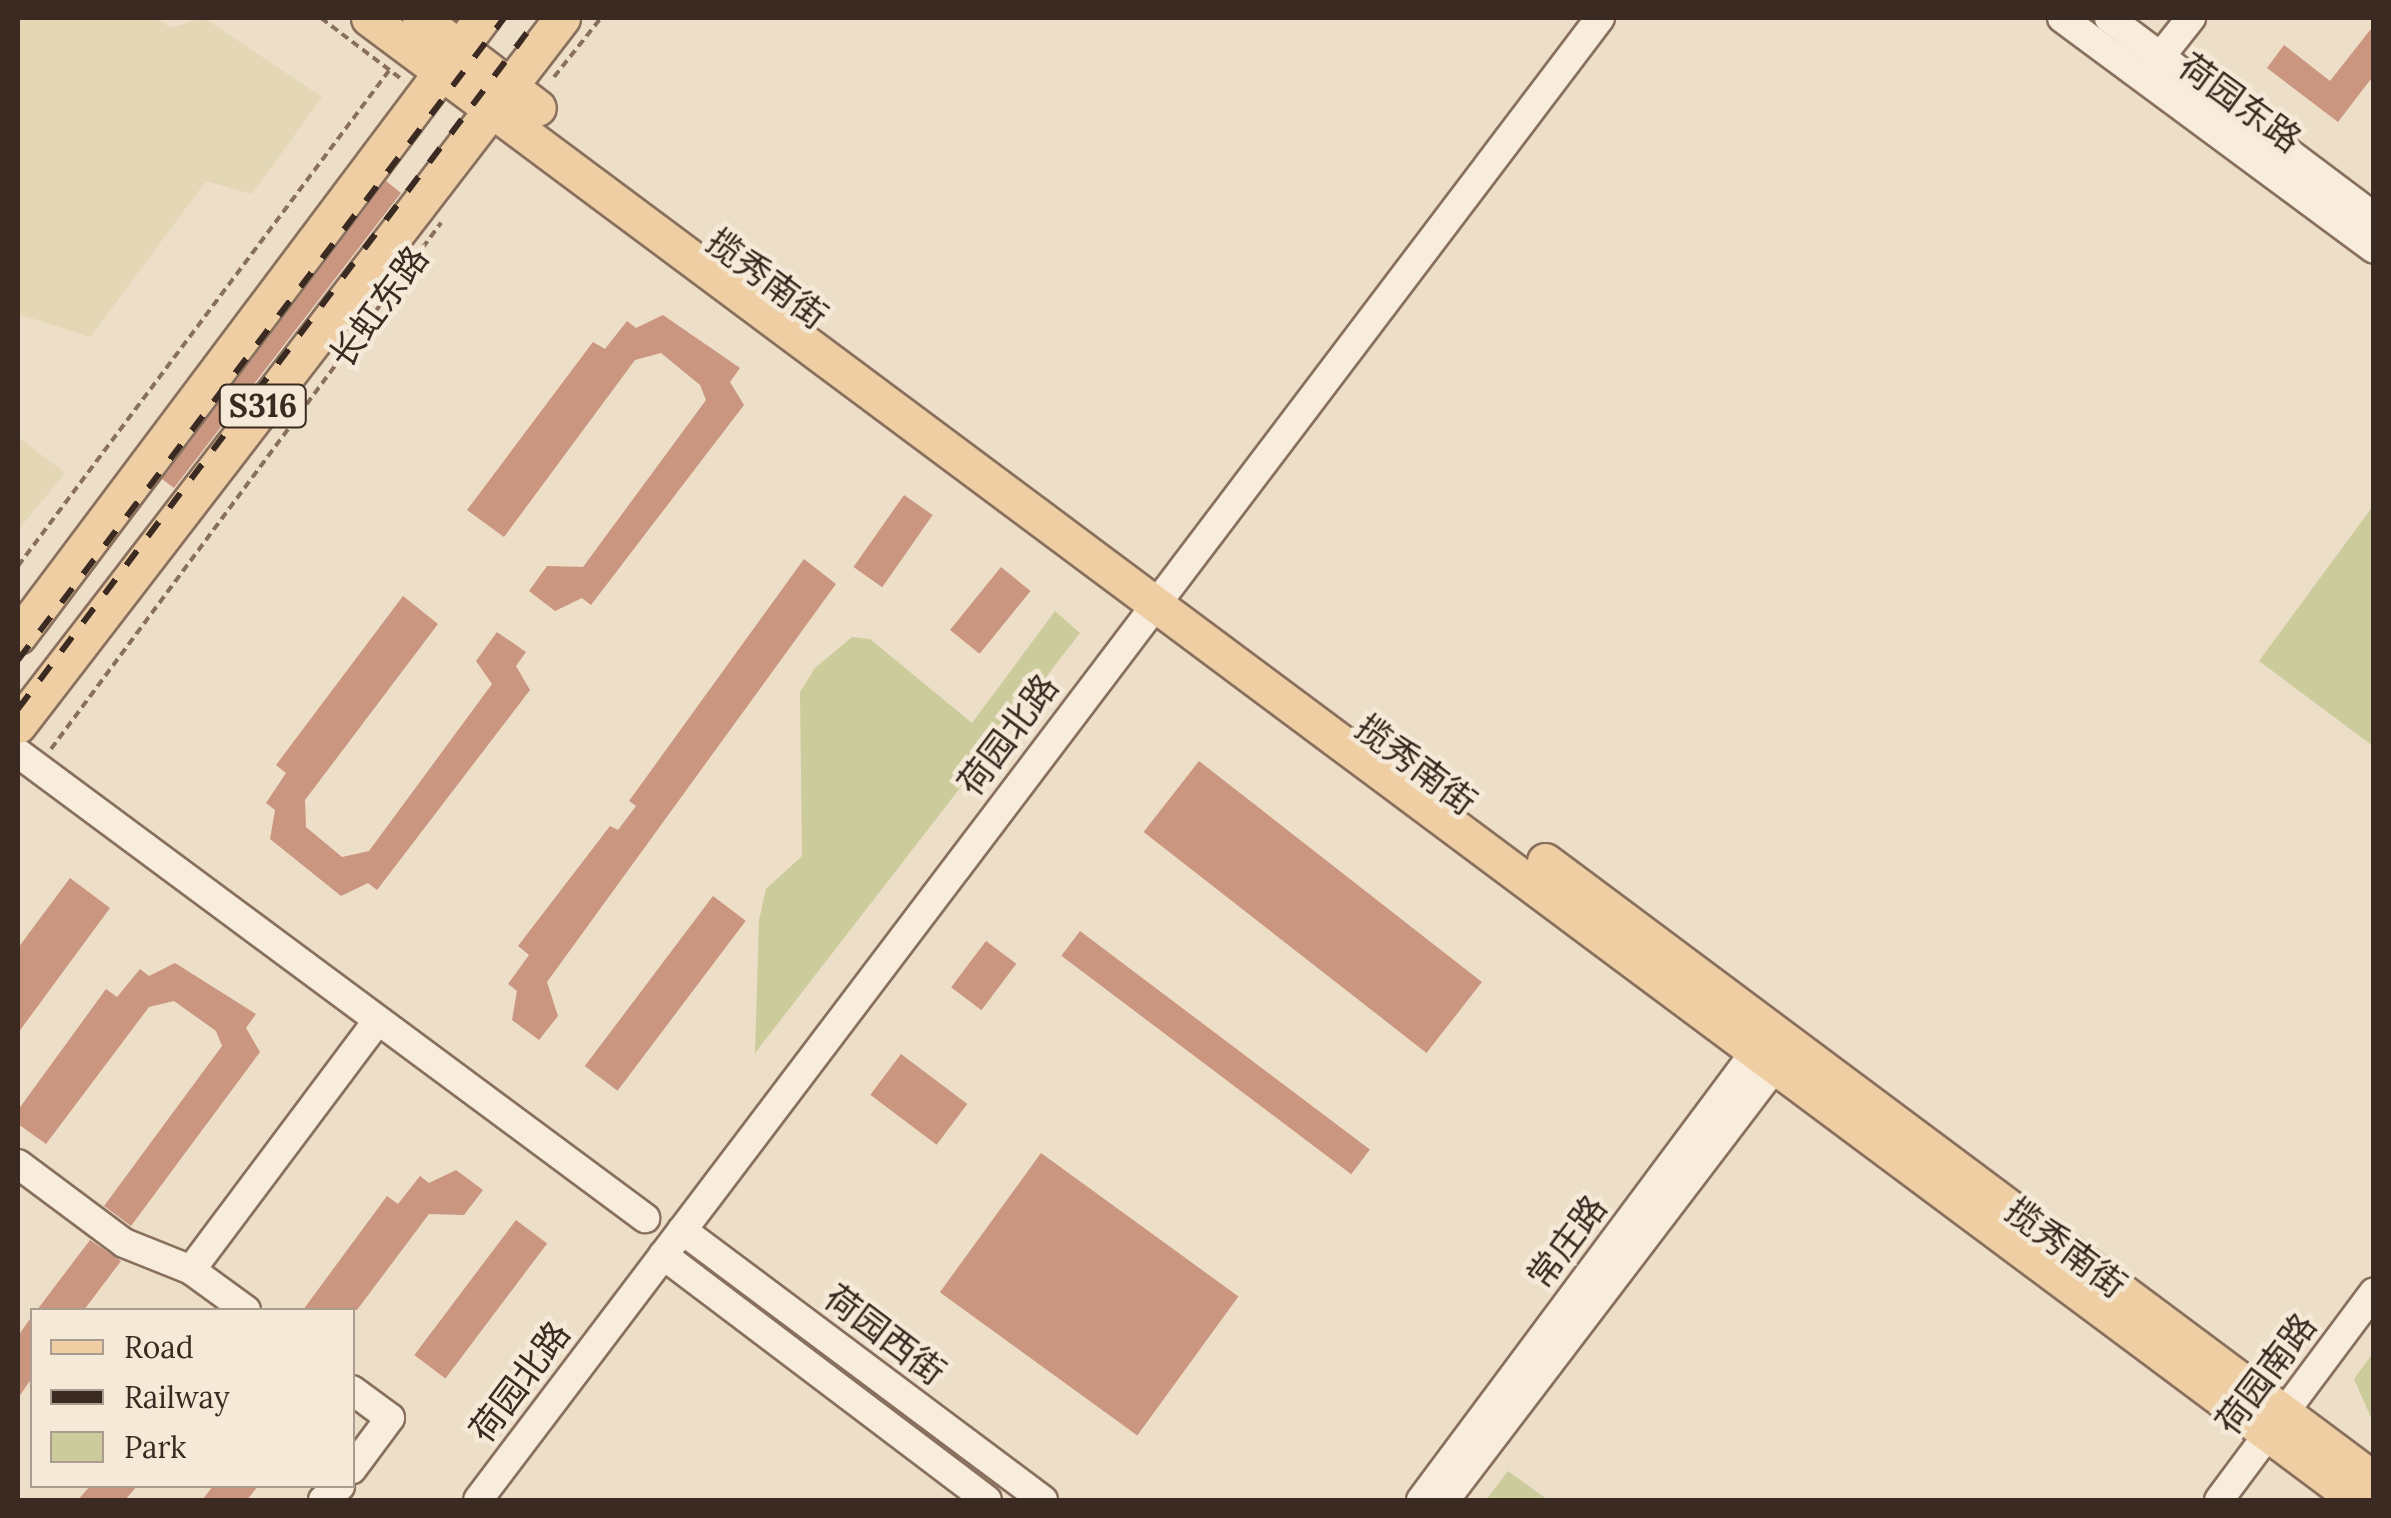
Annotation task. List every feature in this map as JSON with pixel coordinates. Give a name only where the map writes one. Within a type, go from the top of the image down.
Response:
[{"type":"main road","name":"揽秀南街","points":[[370,18],[441,72],[511,99],[2277,1423],[2374,1480]]},
{"type":"main road","name":"S316","points":[[18,636],[482,18]]},
{"type":"main road","name":"长虹东路","points":[[18,725],[511,99],[562,18]]},
{"type":"main road","name":"揽秀南街","points":[[2277,1423],[2357,1500]]},
{"type":"street","name":"荷园北路","points":[[478,1500],[1600,18]]},
{"type":"street","name":"荷园东路","points":[[2062,18],[2374,249]]},
{"type":"street","name":"荷园东路","points":[[2109,18],[2374,217]]},
{"type":"street","points":[[2160,57],[2191,18]]},
{"type":"street","points":[[27,761],[644,1218]]},
{"type":"street","points":[[191,1270],[377,1020]]},
{"type":"street","name":"常庄路","points":[[1421,1500],[1774,1048]]},
{"type":"street","name":"常庄路","points":[[1445,1500],[1774,1048]]},
{"type":"street","points":[[18,1164],[124,1243],[191,1270],[243,1308]]},
{"type":"street","name":"荷园西街","points":[[682,1230],[1043,1500]]},
{"type":"street","name":"荷园西街","points":[[663,1256],[987,1500]]},
{"type":"street","name":"荷园南路","points":[[2219,1500],[2374,1292]]},
{"type":"street","points":[[355,1392],[390,1418],[355,1465]]},
{"type":"path","points":[[321,18],[406,45],[441,72]]},
{"type":"path","points":[[511,99],[600,18]]},
{"type":"path","points":[[18,566],[406,45]]},
{"type":"path","name":"长虹东路","points":[[27,761],[447,214]]},
{"type":"shaded area","points":[[18,18],[156,18],[171,28],[204,18],[322,97],[252,194],[206,181],[90,337],[18,314]]},
{"type":"shaded area","points":[[18,437],[65,473],[18,530]]},
{"type":"green space","points":[[2373,506],[2373,746],[2259,661]]},
{"type":"green space","points":[[1055,611],[1080,633],[755,1053],[759,920],[766,889],[802,856],[800,692],[815,668],[852,637],[870,639],[972,723]]},
{"type":"green space","points":[[2373,1353],[2373,1422],[2354,1379]]},
{"type":"green space","points":[[1508,1471],[1548,1500],[1486,1500]]},
{"type":"building","points":[[2374,25],[2374,75],[2338,122],[2267,68],[2284,45],[2330,81]]},
{"type":"building","points":[[386,181],[401,193],[174,488],[162,479]]},
{"type":"building","points":[[663,315],[740,368],[730,382],[744,405],[591,605],[582,598],[555,611],[529,591],[547,566],[583,567],[706,400],[700,385],[661,353],[635,360],[504,537],[467,510],[593,342],[605,349],[627,321],[636,328]]},
{"type":"building","points":[[904,495],[933,515],[882,587],[854,567]]},
{"type":"building","points":[[804,559],[836,584],[547,982],[558,1016],[539,1040],[512,1020],[517,991],[508,984],[529,955],[518,946],[610,826],[618,830],[636,806],[629,801]]},
{"type":"building","points":[[1001,567],[1031,591],[980,654],[950,630]]},
{"type":"building","points":[[403,596],[438,624],[305,800],[306,827],[342,857],[369,851],[492,684],[476,661],[497,632],[526,652],[516,666],[530,690],[377,890],[368,883],[341,896],[270,839],[275,810],[266,803],[286,773],[276,765]]},
{"type":"building","points":[[1199,761],[1482,982],[1426,1053],[1144,832]]},
{"type":"building","points":[[70,878],[110,908],[18,1033],[18,948]]},
{"type":"building","points":[[713,896],[746,921],[618,1091],[585,1066]]},
{"type":"building","points":[[1080,931],[1370,1149],[1351,1174],[1061,956]]},
{"type":"building","points":[[986,941],[1016,964],[981,1010],[951,987]]},
{"type":"building","points":[[175,963],[256,1014],[246,1028],[260,1052],[131,1226],[104,1206],[222,1046],[216,1031],[174,1001],[149,1007],[46,1144],[18,1124],[18,1110],[106,989],[117,997],[140,969],[149,976]]},
{"type":"building","points":[[901,1054],[967,1104],[937,1145],[870,1095]]},
{"type":"building","points":[[1041,1153],[1238,1296],[1137,1436],[940,1292]]},
{"type":"building","points":[[456,1170],[483,1190],[464,1215],[429,1214],[357,1310],[304,1308],[387,1196],[398,1204],[420,1176],[429,1183]]},
{"type":"building","points":[[516,1220],[547,1243],[445,1378],[414,1355]]},
{"type":"building","points":[[90,1240],[121,1261],[86,1308],[39,1308]]},
{"type":"building","points":[[30,1319],[30,1381],[18,1398],[18,1336]]},
{"type":"building","points":[[88,1488],[135,1488],[125,1500],[78,1500]]},
{"type":"building","points":[[211,1488],[256,1488],[247,1500],[202,1500]]},
{"type":"railway","points":[[18,660],[504,18]]},
{"type":"railway","points":[[18,709],[538,18]]}]
